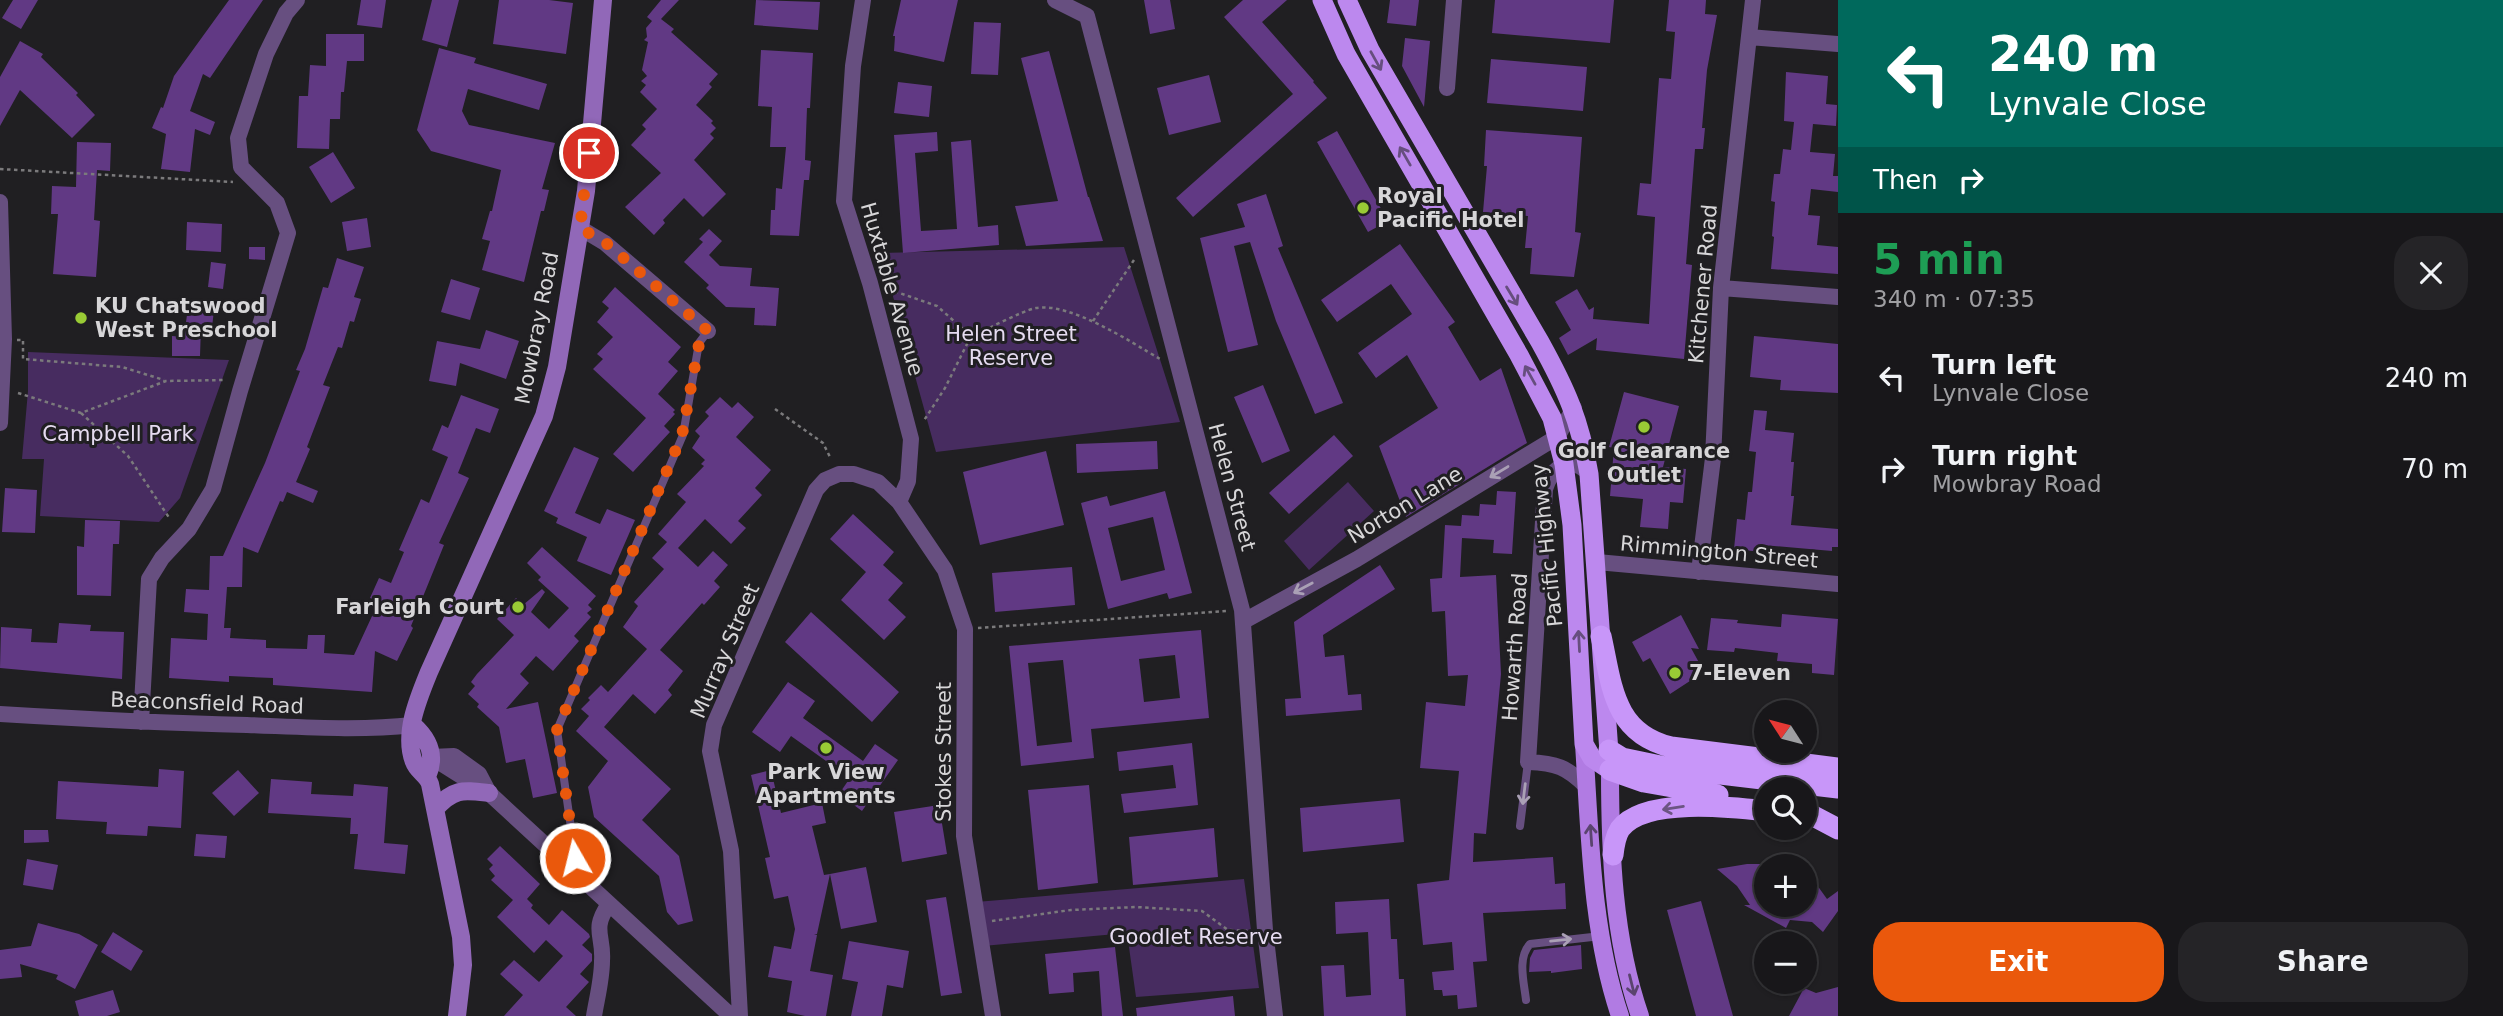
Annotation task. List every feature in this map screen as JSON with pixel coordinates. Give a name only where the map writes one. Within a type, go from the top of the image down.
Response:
[{"type":"highway","name":"Pacific Highway","points":[[1322,0],[1346,54],[1542,396],[1552,418],[1564,464],[1572,525],[1584,744]]},
{"type":"highway","points":[[1347,0],[1370,50],[1540,342],[1574,408],[1589,474],[1609,760]]},
{"type":"highway","points":[[1601,636],[1620,711],[1634,729],[1652,741],[1671,747],[1838,768]]},
{"type":"highway","points":[[1582,709],[1609,760],[1644,782],[1705,794],[1754,799]]},
{"type":"highway","points":[[1584,744],[1592,758],[1629,760],[1670,768],[1838,788]]},
{"type":"highway","points":[[1613,855],[1621,828],[1633,818],[1646,813],[1691,806],[1754,810]]},
{"type":"highway","points":[[1817,818],[1838,829]]},
{"type":"highway","points":[[1817,822],[1838,829]]},
{"type":"main road","name":"Mowbray Road","points":[[457,1016],[463,965],[461,937],[435,809],[427,778],[415,766],[410,738],[420,695],[429,672],[544,416],[557,367],[586,191],[603,0]]},
{"type":"main road","points":[[413,724],[429,744],[431,757]]},
{"type":"main road","name":"Pacific Highway","points":[[1584,744],[1602,936],[1620,1016]]},
{"type":"main road","name":"Mowbray Road","points":[[427,778],[432,764],[431,757]]},
{"type":"main road","points":[[1609,760],[1619,932],[1640,1016]]},
{"type":"main road","points":[[435,809],[453,793],[464,790],[489,793]]},
{"type":"street","points":[[141,722],[149,579],[162,558],[189,529],[213,489],[288,233],[277,203],[241,167],[238,138],[266,54],[286,13],[297,0]]},
{"type":"street","name":"Huxtable Avenue","points":[[863,0],[853,66],[844,201],[870,283],[911,439],[908,481],[899,502]]},
{"type":"street","name":"Helen Street","points":[[1055,0],[1087,16],[1243,615],[1265,930],[1275,1016]]},
{"type":"street","points":[[1447,88],[1454,0]]},
{"type":"street","name":"Kitchener Road","points":[[1699,572],[1713,458],[1721,288],[1753,0]]},
{"type":"street","points":[[1749,37],[1838,44]]},
{"type":"street","points":[[0,202],[4,339],[0,423]]},
{"type":"street","points":[[580,228],[606,243],[708,331]]},
{"type":"street","points":[[1721,288],[1838,297]]},
{"type":"street","name":"Norton Lane","points":[[1243,615],[1357,559],[1557,437],[1574,408]]},
{"type":"street","points":[[1564,464],[1578,465],[1589,474]]},
{"type":"street","name":"Howarth Road","points":[[1528,762],[1545,489],[1549,477],[1556,468],[1564,464]]},
{"type":"street","points":[[839,474],[854,474],[878,482],[899,502]]},
{"type":"street","name":"Murray Street","points":[[740,1016],[731,852],[710,751],[714,725],[816,490],[825,480],[839,474]]},
{"type":"street","name":"Stokes Street","points":[[899,502],[945,570],[965,629],[964,836],[993,1016]]},
{"type":"street","name":"Rimmington Street","points":[[1597,562],[1838,584]]},
{"type":"street","name":"Beaconsfield Road","points":[[0,714],[340,729],[376,729],[413,724]]},
{"type":"street","points":[[431,757],[454,756],[479,774],[489,793],[731,1016]]},
{"type":"street","points":[[1528,762],[1565,768],[1587,787]]},
{"type":"street","points":[[594,1016],[603,960],[598,933],[600,917],[609,904]]},
{"type":"lane","points":[[577,873],[557,730],[682,435],[699,344],[708,331]]},
{"type":"lane","name":"Howarth Road","points":[[1520,826],[1528,762]]},
{"type":"lane","points":[[1526,1000],[1522,958],[1530,944],[1602,936]]},
{"type":"path","points":[[0,169],[258,183]]},
{"type":"path","points":[[1093,321],[1146,242]]},
{"type":"path","points":[[870,283],[937,306],[971,336]]},
{"type":"path","points":[[911,439],[945,388],[971,336],[1036,308],[1062,311],[1093,321],[1180,370]]},
{"type":"path","points":[[23,340],[23,359],[122,367],[166,381],[243,380]]},
{"type":"path","points":[[81,413],[166,381]]},
{"type":"path","points":[[1,387],[81,413],[128,456],[170,519]]},
{"type":"path","points":[[775,409],[823,443],[839,474]]},
{"type":"path","points":[[965,629],[1243,615]]},
{"type":"path","points":[[979,923],[1058,912],[1136,907],[1202,911],[1228,930],[1265,930]]},
{"type":"green space","name":"Helen Street Reserve","points":[[1124,247],[1180,422],[936,452],[881,253]]},
{"type":"green space","name":"Campbell Park","points":[[28,352],[229,360],[180,498],[159,522],[40,516],[44,459],[22,459],[28,391]]},
{"type":"green space","points":[[1348,482],[1374,511],[1309,570],[1284,541]]},
{"type":"green space","name":"Goodlet Reserve","points":[[1244,879],[1259,988],[1136,997],[1127,933],[983,946],[976,902]]},
{"type":"building","points":[[13,0],[38,0],[21,29],[2,18]]},
{"type":"building","points":[[229,0],[263,0],[210,78],[203,74],[190,111],[215,122],[210,135],[195,129],[190,172],[161,169],[166,134],[152,128],[161,107],[163,108],[174,76]]},
{"type":"building","points":[[361,0],[386,0],[382,28],[357,25]]},
{"type":"building","points":[[432,0],[459,0],[447,47],[422,40]]},
{"type":"building","points":[[499,0],[573,3],[566,54],[493,44]]},
{"type":"building","points":[[661,0],[679,0],[661,19],[674,29],[671,32],[718,74],[709,84],[712,87],[696,105],[713,121],[711,123],[716,128],[710,134],[714,138],[694,160],[726,194],[703,217],[684,198],[663,220],[665,223],[654,235],[625,207],[661,173],[631,145],[646,129],[642,125],[657,109],[640,92],[646,85],[641,81],[647,76],[642,70],[648,42],[644,40],[647,37],[646,28],[652,21],[647,17]]},
{"type":"building","points":[[756,0],[820,2],[818,30],[754,25]]},
{"type":"building","points":[[901,0],[958,0],[944,62],[894,51],[893,36]]},
{"type":"building","points":[[1144,0],[1170,0],[1175,29],[1150,34]]},
{"type":"building","points":[[1243,0],[1287,0],[1262,22],[1327,98],[1193,217],[1176,198],[1293,94],[1224,17]]},
{"type":"building","points":[[1390,0],[1419,0],[1416,26],[1387,23]]},
{"type":"building","points":[[1495,0],[1614,0],[1610,43],[1492,33]]},
{"type":"building","points":[[1669,0],[1706,0],[1705,14],[1717,15],[1707,70],[1703,149],[1695,149],[1686,264],[1692,265],[1684,359],[1596,350],[1597,338],[1568,355],[1559,338],[1571,330],[1555,302],[1577,289],[1589,310],[1594,307],[1593,319],[1649,324],[1655,217],[1637,215],[1640,183],[1651,184],[1659,78],[1671,79],[1675,32],[1666,31]]},
{"type":"building","points":[[974,22],[1001,23],[998,75],[971,74]]},
{"type":"building","points":[[326,34],[364,34],[364,61],[347,61],[344,92],[341,92],[340,119],[330,119],[329,149],[297,148],[299,96],[308,96],[310,65],[326,66]]},
{"type":"building","points":[[1405,38],[1430,41],[1424,107],[1402,66]]},
{"type":"building","points":[[20,41],[43,54],[41,57],[78,93],[76,95],[95,115],[72,138],[20,90],[0,126],[0,77]]},
{"type":"building","points":[[439,48],[476,58],[474,63],[547,84],[539,110],[468,89],[462,111],[469,125],[555,143],[542,189],[549,190],[544,211],[541,211],[524,282],[482,270],[490,241],[482,239],[492,211],[501,170],[431,151],[417,130]]},
{"type":"building","points":[[761,50],[813,53],[805,160],[811,161],[809,180],[804,180],[799,236],[770,235],[771,210],[775,210],[776,188],[782,189],[786,147],[770,147],[772,107],[758,106]]},
{"type":"building","points":[[1049,51],[1088,197],[1103,241],[1026,246],[1015,206],[1058,201],[1021,58]]},
{"type":"building","points":[[1491,59],[1587,67],[1583,111],[1487,103]]},
{"type":"building","points":[[1786,72],[1828,76],[1826,104],[1837,105],[1836,126],[1813,124],[1810,152],[1835,154],[1833,176],[1838,176],[1838,192],[1811,189],[1808,215],[1820,216],[1817,245],[1838,247],[1838,274],[1771,269],[1775,202],[1771,201],[1774,174],[1780,174],[1783,149],[1791,150],[1794,122],[1784,121]]},
{"type":"building","points":[[1209,75],[1221,122],[1169,135],[1157,88]]},
{"type":"building","points":[[898,82],[932,86],[929,117],[894,113]]},
{"type":"building","points":[[1486,130],[1582,137],[1575,232],[1581,233],[1574,277],[1530,274],[1532,248],[1525,248],[1528,216],[1483,212],[1487,166],[1484,166]]},
{"type":"building","points":[[1337,131],[1388,221],[1368,232],[1317,142]]},
{"type":"building","points":[[937,132],[938,151],[915,153],[921,231],[957,229],[951,142],[971,140],[978,227],[998,225],[999,245],[903,253],[894,135]]},
{"type":"building","points":[[77,142],[111,143],[110,171],[97,170],[94,220],[100,221],[96,277],[53,274],[58,214],[51,214],[52,186],[76,187]]},
{"type":"building","points":[[333,152],[355,188],[331,203],[309,167]]},
{"type":"building","points":[[1266,194],[1283,246],[1278,248],[1343,403],[1315,414],[1276,321],[1250,242],[1234,246],[1258,345],[1228,352],[1200,238],[1245,227],[1237,204]]},
{"type":"building","points":[[367,218],[371,247],[347,251],[342,222]]},
{"type":"building","points":[[187,222],[222,224],[221,252],[186,250]]},
{"type":"building","points":[[709,229],[722,241],[709,255],[720,266],[752,268],[750,286],[779,288],[776,326],[754,325],[755,308],[726,307],[706,288],[709,285],[684,262],[703,242],[699,239]]},
{"type":"building","points":[[1400,244],[1455,322],[1448,327],[1480,381],[1501,368],[1527,443],[1406,517],[1379,446],[1438,408],[1407,355],[1376,378],[1358,353],[1412,314],[1391,284],[1337,322],[1321,300]]},
{"type":"building","points":[[249,247],[265,247],[265,260],[249,259]]},
{"type":"building","points":[[337,258],[364,267],[354,297],[361,299],[354,322],[350,321],[342,348],[338,347],[323,385],[330,387],[296,482],[318,491],[313,503],[287,492],[283,502],[280,501],[258,553],[243,547],[242,587],[227,587],[224,628],[231,628],[230,638],[266,640],[266,648],[307,649],[308,635],[325,635],[324,653],[354,655],[379,601],[370,598],[379,578],[391,583],[404,552],[399,550],[421,499],[429,503],[448,457],[432,450],[442,425],[448,428],[461,395],[499,409],[490,433],[476,428],[458,473],[469,478],[439,543],[444,545],[411,626],[413,628],[397,661],[375,651],[372,692],[273,685],[273,678],[229,676],[229,682],[169,678],[171,638],[207,640],[208,614],[184,612],[186,589],[209,590],[210,556],[223,556],[265,463],[300,371],[296,370],[323,287],[328,288]]},
{"type":"building","points":[[211,262],[226,264],[223,289],[208,287]]},
{"type":"building","points":[[451,279],[480,288],[470,320],[441,312]]},
{"type":"building","points":[[615,287],[681,347],[668,362],[678,371],[658,394],[675,410],[675,414],[664,426],[670,432],[633,472],[613,454],[646,418],[593,369],[603,359],[597,354],[613,337],[597,322],[609,308],[602,302]]},
{"type":"building","points":[[189,300],[215,302],[212,327],[201,326],[200,356],[172,356],[172,336],[184,337]]},
{"type":"building","points":[[486,330],[519,341],[506,379],[460,363],[456,386],[429,381],[437,341],[480,349]]},
{"type":"building","points":[[1754,336],[1838,344],[1838,393],[1780,390],[1781,380],[1750,377]]},
{"type":"building","points":[[1263,385],[1290,451],[1262,463],[1234,397]]},
{"type":"building","points":[[1624,392],[1679,406],[1663,467],[1686,469],[1683,503],[1670,502],[1668,529],[1640,527],[1643,499],[1610,496],[1614,448],[1609,447]]},
{"type":"building","points":[[720,397],[732,408],[738,402],[754,417],[736,437],[771,470],[755,488],[762,495],[738,521],[746,528],[731,544],[705,519],[678,548],[698,567],[713,551],[728,565],[714,581],[720,587],[660,650],[683,671],[668,690],[672,695],[655,714],[633,694],[604,727],[671,789],[642,820],[679,856],[693,921],[678,925],[667,912],[659,876],[594,817],[588,787],[608,761],[576,731],[589,716],[581,709],[590,700],[588,698],[601,685],[608,692],[647,649],[623,627],[638,606],[634,602],[664,569],[652,558],[667,542],[658,534],[686,502],[677,494],[704,466],[701,464],[705,460],[692,448],[700,436],[695,431],[709,416],[705,412]]},
{"type":"building","points":[[1754,410],[1767,411],[1765,430],[1794,433],[1791,525],[1838,529],[1838,547],[1832,547],[1832,551],[1762,545],[1762,552],[1734,549],[1737,519],[1745,520],[1748,492],[1752,492],[1756,452],[1749,451]]},
{"type":"building","points":[[1334,435],[1353,456],[1289,514],[1269,493]]},
{"type":"building","points":[[1157,441],[1158,469],[1077,473],[1076,444]]},
{"type":"building","points":[[574,447],[599,458],[575,513],[600,524],[607,509],[635,520],[611,575],[577,561],[587,537],[556,523],[558,518],[544,511]]},
{"type":"building","points":[[1046,451],[1064,525],[980,545],[963,472]]},
{"type":"building","points":[[5,488],[37,490],[35,533],[2,532]]},
{"type":"building","points":[[1165,491],[1192,593],[1169,599],[1167,593],[1108,609],[1081,503],[1107,496],[1110,506]],"holes":[[[1153,517],[1165,570],[1121,581],[1108,528]]]},
{"type":"building","points":[[1497,491],[1516,492],[1512,554],[1493,553],[1494,540],[1462,538],[1460,577],[1496,575],[1501,674],[1486,834],[1474,833],[1473,862],[1553,857],[1555,884],[1565,883],[1566,909],[1483,913],[1487,961],[1473,962],[1477,1007],[1458,1009],[1457,995],[1443,996],[1442,990],[1434,990],[1432,972],[1454,970],[1452,942],[1423,945],[1417,884],[1449,880],[1459,771],[1420,768],[1426,702],[1465,706],[1468,675],[1448,676],[1445,611],[1432,612],[1430,579],[1442,578],[1445,525],[1461,526],[1462,515],[1479,516],[1480,504],[1496,505]]},
{"type":"building","points":[[853,514],[894,552],[883,565],[903,583],[888,600],[906,617],[884,640],[841,600],[866,572],[830,539]]},
{"type":"building","points":[[85,520],[120,521],[119,544],[113,544],[111,596],[77,595],[77,546],[84,547]]},
{"type":"building","points":[[542,547],[596,596],[588,605],[592,609],[587,613],[591,617],[574,636],[579,641],[553,671],[536,656],[520,674],[529,683],[506,709],[538,702],[557,793],[533,798],[525,759],[506,763],[499,727],[477,707],[479,704],[468,694],[475,686],[471,682],[477,674],[514,635],[497,619],[516,598],[523,605],[542,589],[545,592],[531,612],[549,629],[569,608],[538,580],[541,577],[527,563]]},
{"type":"building","points":[[1380,565],[1395,589],[1323,635],[1325,657],[1344,655],[1348,695],[1361,694],[1362,710],[1286,716],[1285,699],[1301,698],[1294,622]]},
{"type":"building","points":[[1072,567],[1075,605],[995,612],[992,573]]},
{"type":"building","points":[[811,612],[899,692],[872,722],[785,642]]},
{"type":"building","points":[[1782,614],[1838,619],[1834,675],[1812,673],[1812,664],[1777,661],[1778,653],[1735,648],[1734,652],[1707,650],[1711,618],[1781,627]]},
{"type":"building","points":[[1681,615],[1699,649],[1691,648],[1702,668],[1692,674],[1693,679],[1670,694],[1650,658],[1643,662],[1632,642]]},
{"type":"building","points":[[59,623],[91,625],[90,631],[124,632],[122,679],[0,668],[1,627],[32,629],[31,642],[57,643]]},
{"type":"building","points":[[1201,630],[1209,718],[1091,729],[1094,758],[1021,766],[1009,646]],"holes":[[[1175,655],[1180,698],[1144,702],[1139,659]],[[1063,660],[1072,742],[1037,746],[1028,663]]]},
{"type":"building","name":"Park View Apartments","points":[[788,682],[815,701],[803,718],[863,761],[875,744],[898,760],[862,811],[839,794],[850,778],[791,736],[780,752],[752,732]]},
{"type":"building","points":[[1192,743],[1198,805],[1124,813],[1121,794],[1176,788],[1173,765],[1119,771],[1117,752]]},
{"type":"building","points":[[159,769],[184,771],[181,828],[148,826],[147,836],[106,834],[107,822],[56,819],[58,781],[158,787]]},
{"type":"building","points":[[238,770],[259,793],[234,816],[212,793]]},
{"type":"building","points":[[771,770],[781,813],[822,803],[826,823],[812,826],[824,875],[830,874],[817,934],[814,935],[817,935],[810,971],[833,975],[826,1016],[805,1016],[787,1012],[792,981],[768,977],[774,946],[791,949],[795,929],[788,896],[774,899],[765,858],[770,857],[751,775]]},
{"type":"building","points":[[271,779],[312,782],[311,794],[353,796],[354,784],[388,787],[384,843],[408,845],[405,874],[354,869],[358,834],[350,834],[351,818],[268,813]]},
{"type":"building","points":[[1089,785],[1098,883],[1038,890],[1028,790]]},
{"type":"building","points":[[1400,799],[1404,842],[1303,852],[1300,808]]},
{"type":"building","points":[[939,805],[947,854],[902,862],[894,812]]},
{"type":"building","points":[[1214,828],[1218,877],[1133,885],[1129,837]]},
{"type":"building","points":[[24,830],[48,830],[49,842],[24,843]]},
{"type":"building","points":[[196,834],[227,836],[225,858],[194,856]]},
{"type":"building","points":[[500,846],[540,884],[527,899],[533,905],[531,908],[549,925],[562,910],[589,934],[590,937],[582,945],[592,954],[592,961],[580,974],[589,982],[566,1007],[576,1016],[504,1016],[523,995],[500,974],[514,960],[539,982],[563,956],[546,940],[534,953],[497,917],[513,900],[491,880],[495,876],[489,869],[493,865],[487,859]]},
{"type":"building","points":[[27,859],[58,865],[53,890],[23,885]]},
{"type":"building","points":[[1754,864],[1754,910],[1744,905],[1750,905],[1737,886],[1717,869]]},
{"type":"building","points":[[866,867],[877,922],[841,929],[830,874]]},
{"type":"building","points":[[1817,885],[1827,899],[1838,891],[1838,911],[1823,932],[1812,922],[1790,920],[1786,928],[1766,917],[1817,917]]},
{"type":"building","points":[[946,897],[962,993],[941,996],[926,900]]},
{"type":"building","points":[[1389,899],[1391,939],[1397,939],[1399,979],[1404,979],[1406,1016],[1324,1016],[1321,966],[1344,965],[1346,997],[1371,995],[1368,932],[1336,934],[1335,902]]},
{"type":"building","points":[[1701,901],[1733,1016],[1696,1016],[1667,910]]},
{"type":"building","points":[[38,923],[79,934],[98,945],[75,989],[56,979],[58,975],[20,964],[22,977],[0,979],[0,950],[31,946]]},
{"type":"building","points":[[113,932],[143,951],[131,971],[101,952]]},
{"type":"building","points":[[849,941],[909,951],[903,988],[887,985],[882,1016],[851,1016],[858,982],[842,979]]},
{"type":"building","points":[[1581,945],[1582,969],[1551,973],[1529,972],[1530,958],[1534,950]]},
{"type":"building","points":[[1115,947],[1123,1016],[1102,1016],[1099,971],[1073,973],[1074,992],[1049,994],[1045,954]]},
{"type":"building","points":[[1838,987],[1838,1016],[1789,1016],[1801,994]]},
{"type":"building","points":[[113,990],[120,1012],[107,1016],[79,1016],[75,1001]]},
{"type":"building","points":[[1233,996],[1235,1016],[1137,1016],[1136,1008]]},
{"type":"place","name":"Royal Pacific Hotel","points":[[1363,208]]},
{"type":"place","name":"KU Chatswood West Preschool","points":[[81,318]]},
{"type":"place","name":"Golf Clearance Outlet","points":[[1644,427]]},
{"type":"place","name":"Farleigh Court","points":[[518,607]]},
{"type":"place","name":"7-Eleven","points":[[1675,673]]},
{"type":"place","name":"Park View Apartments","points":[[826,748]]},
{"type":"route","points":[[575,858],[557,730],[682,435],[699,344],[708,331],[606,243],[580,228],[589,153]]}]
